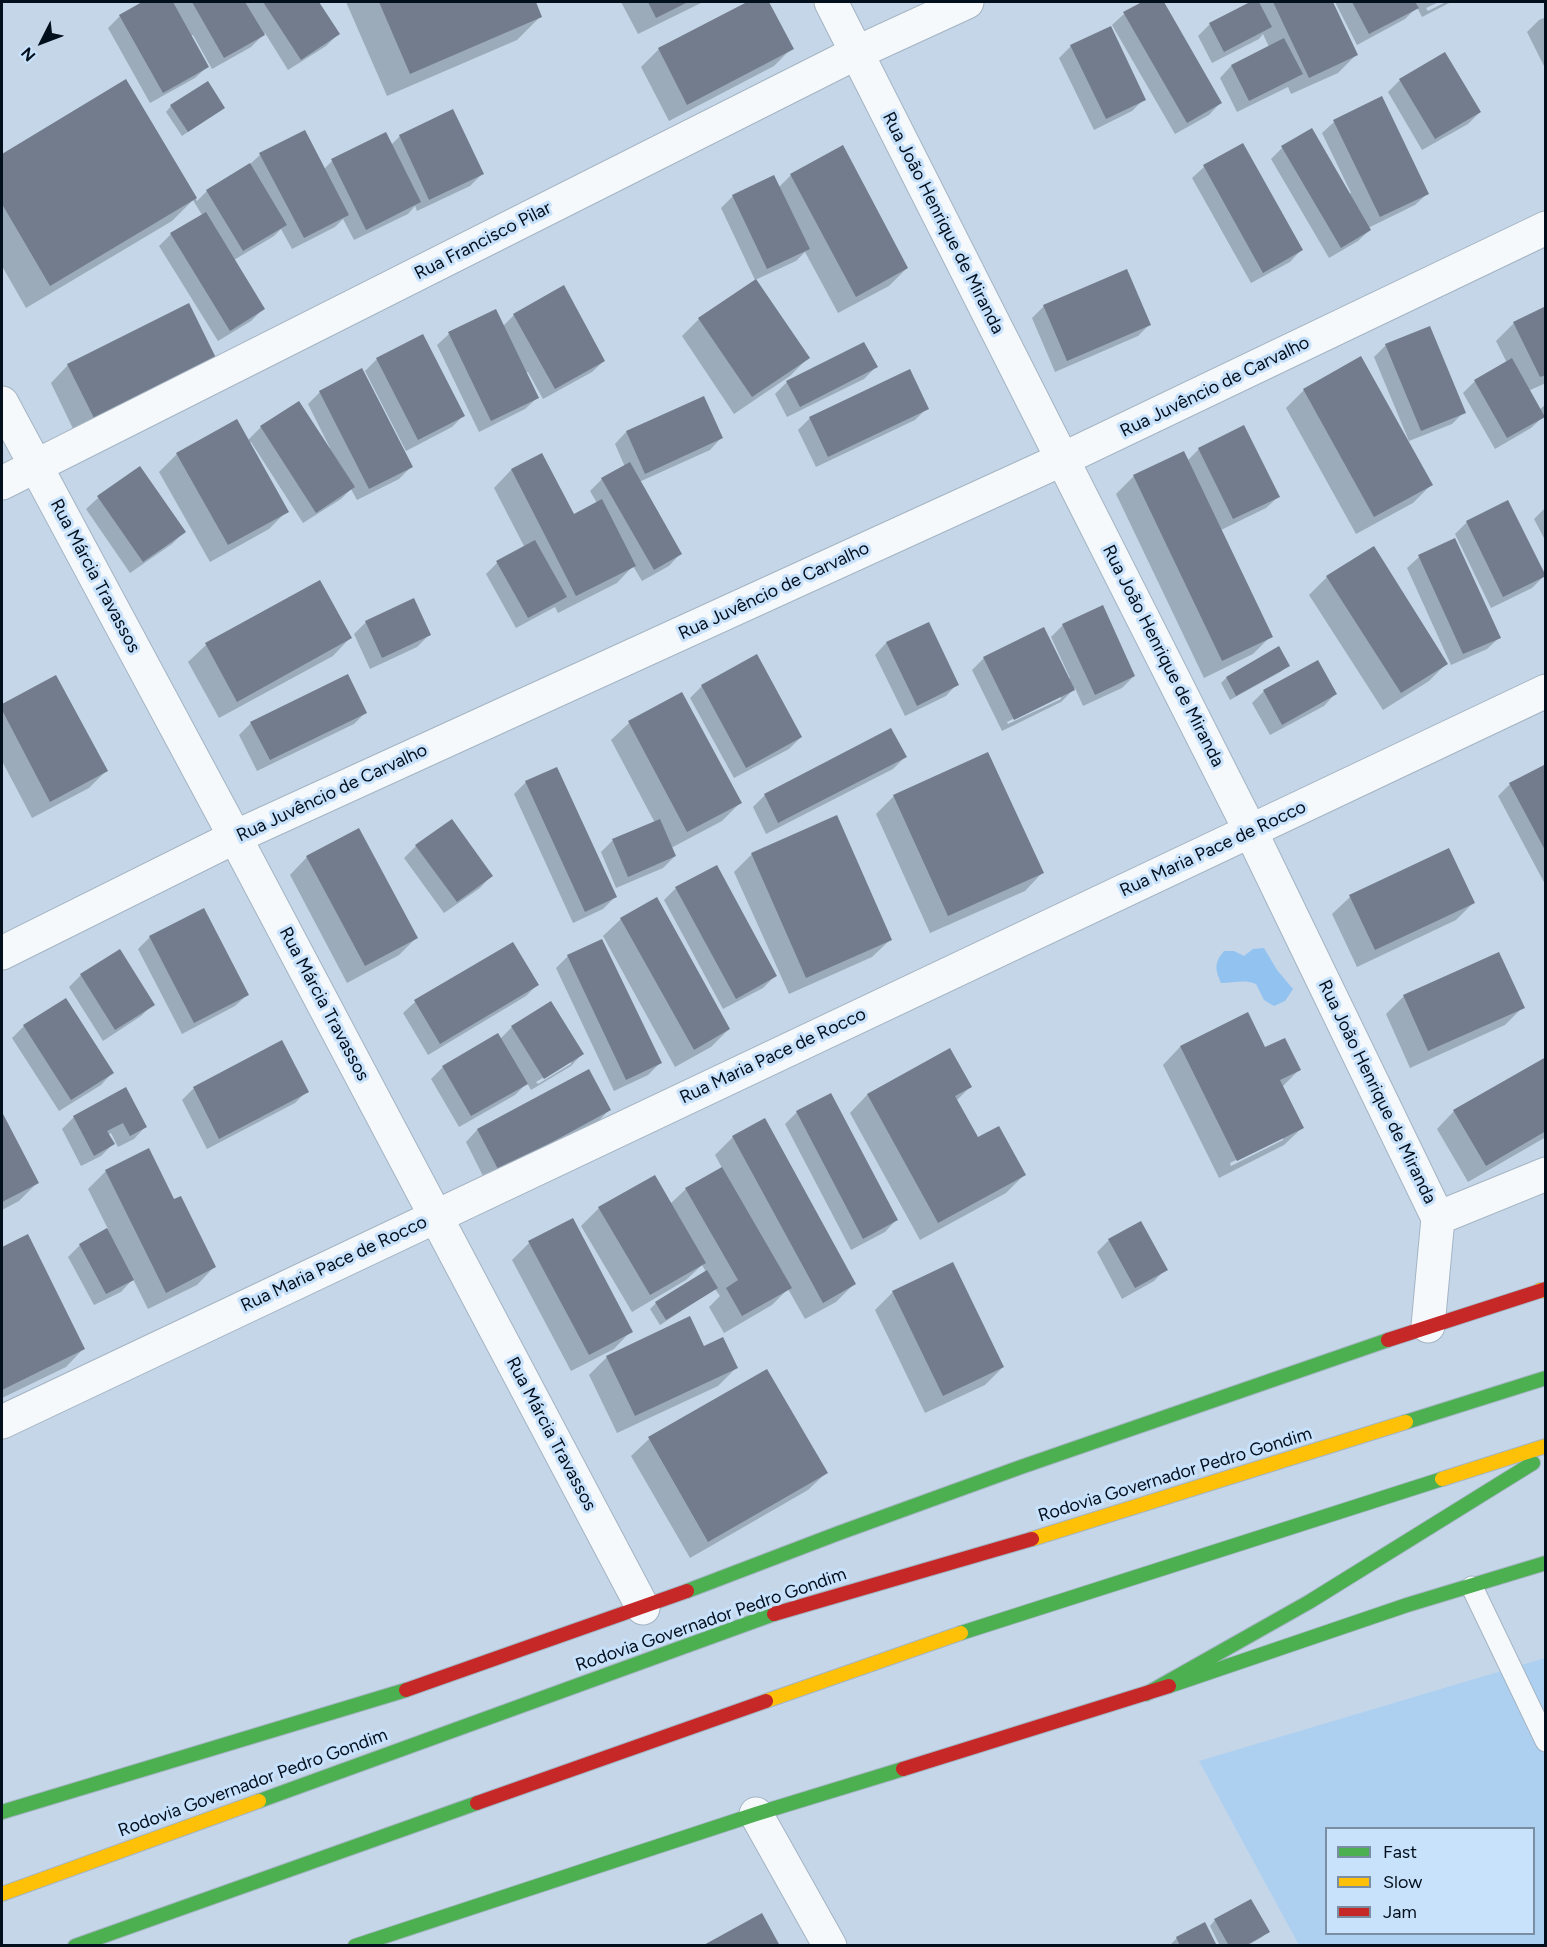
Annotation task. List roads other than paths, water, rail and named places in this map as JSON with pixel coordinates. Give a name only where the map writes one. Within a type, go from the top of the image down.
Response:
[{"type":"main road","points":[[2,1812],[375,1701],[643,1608],[860,1525],[1428,1326],[1544,1290]]},
{"type":"main road","name":"Rodovia Governador Pedro Gondim","points":[[2,1894],[667,1651],[780,1612],[1023,1542],[1545,1378]]},
{"type":"main road","points":[[75,1946],[918,1647],[1545,1446]]},
{"type":"main road","points":[[1146,1694],[1309,1602],[1545,1455]]},
{"type":"main road","points":[[355,1946],[756,1814],[1146,1694],[1407,1605],[1545,1563]]},
{"type":"street","name":"Rua João Henrique de Miranda","points":[[831,2],[1251,831],[1438,1218],[1428,1326]]},
{"type":"street","name":"Rua Francisco Pilar","points":[[2,483],[856,53],[967,2]]},
{"type":"street","name":"Rua Juvêncio de Carvalho","points":[[2,953],[235,837],[1064,459],[1545,228]]},
{"type":"street","name":"Rua Márcia Travassos","points":[[2,403],[235,837],[643,1608]]},
{"type":"street","name":"Rua Maria Pace de Rocco","points":[[2,1422],[1545,691]]},
{"type":"street","points":[[1438,1218],[1545,1174]]},
{"type":"street","points":[[756,1814],[830,1946]]},
{"type":"lane","points":[[1472,1587],[1545,1741]]}]
